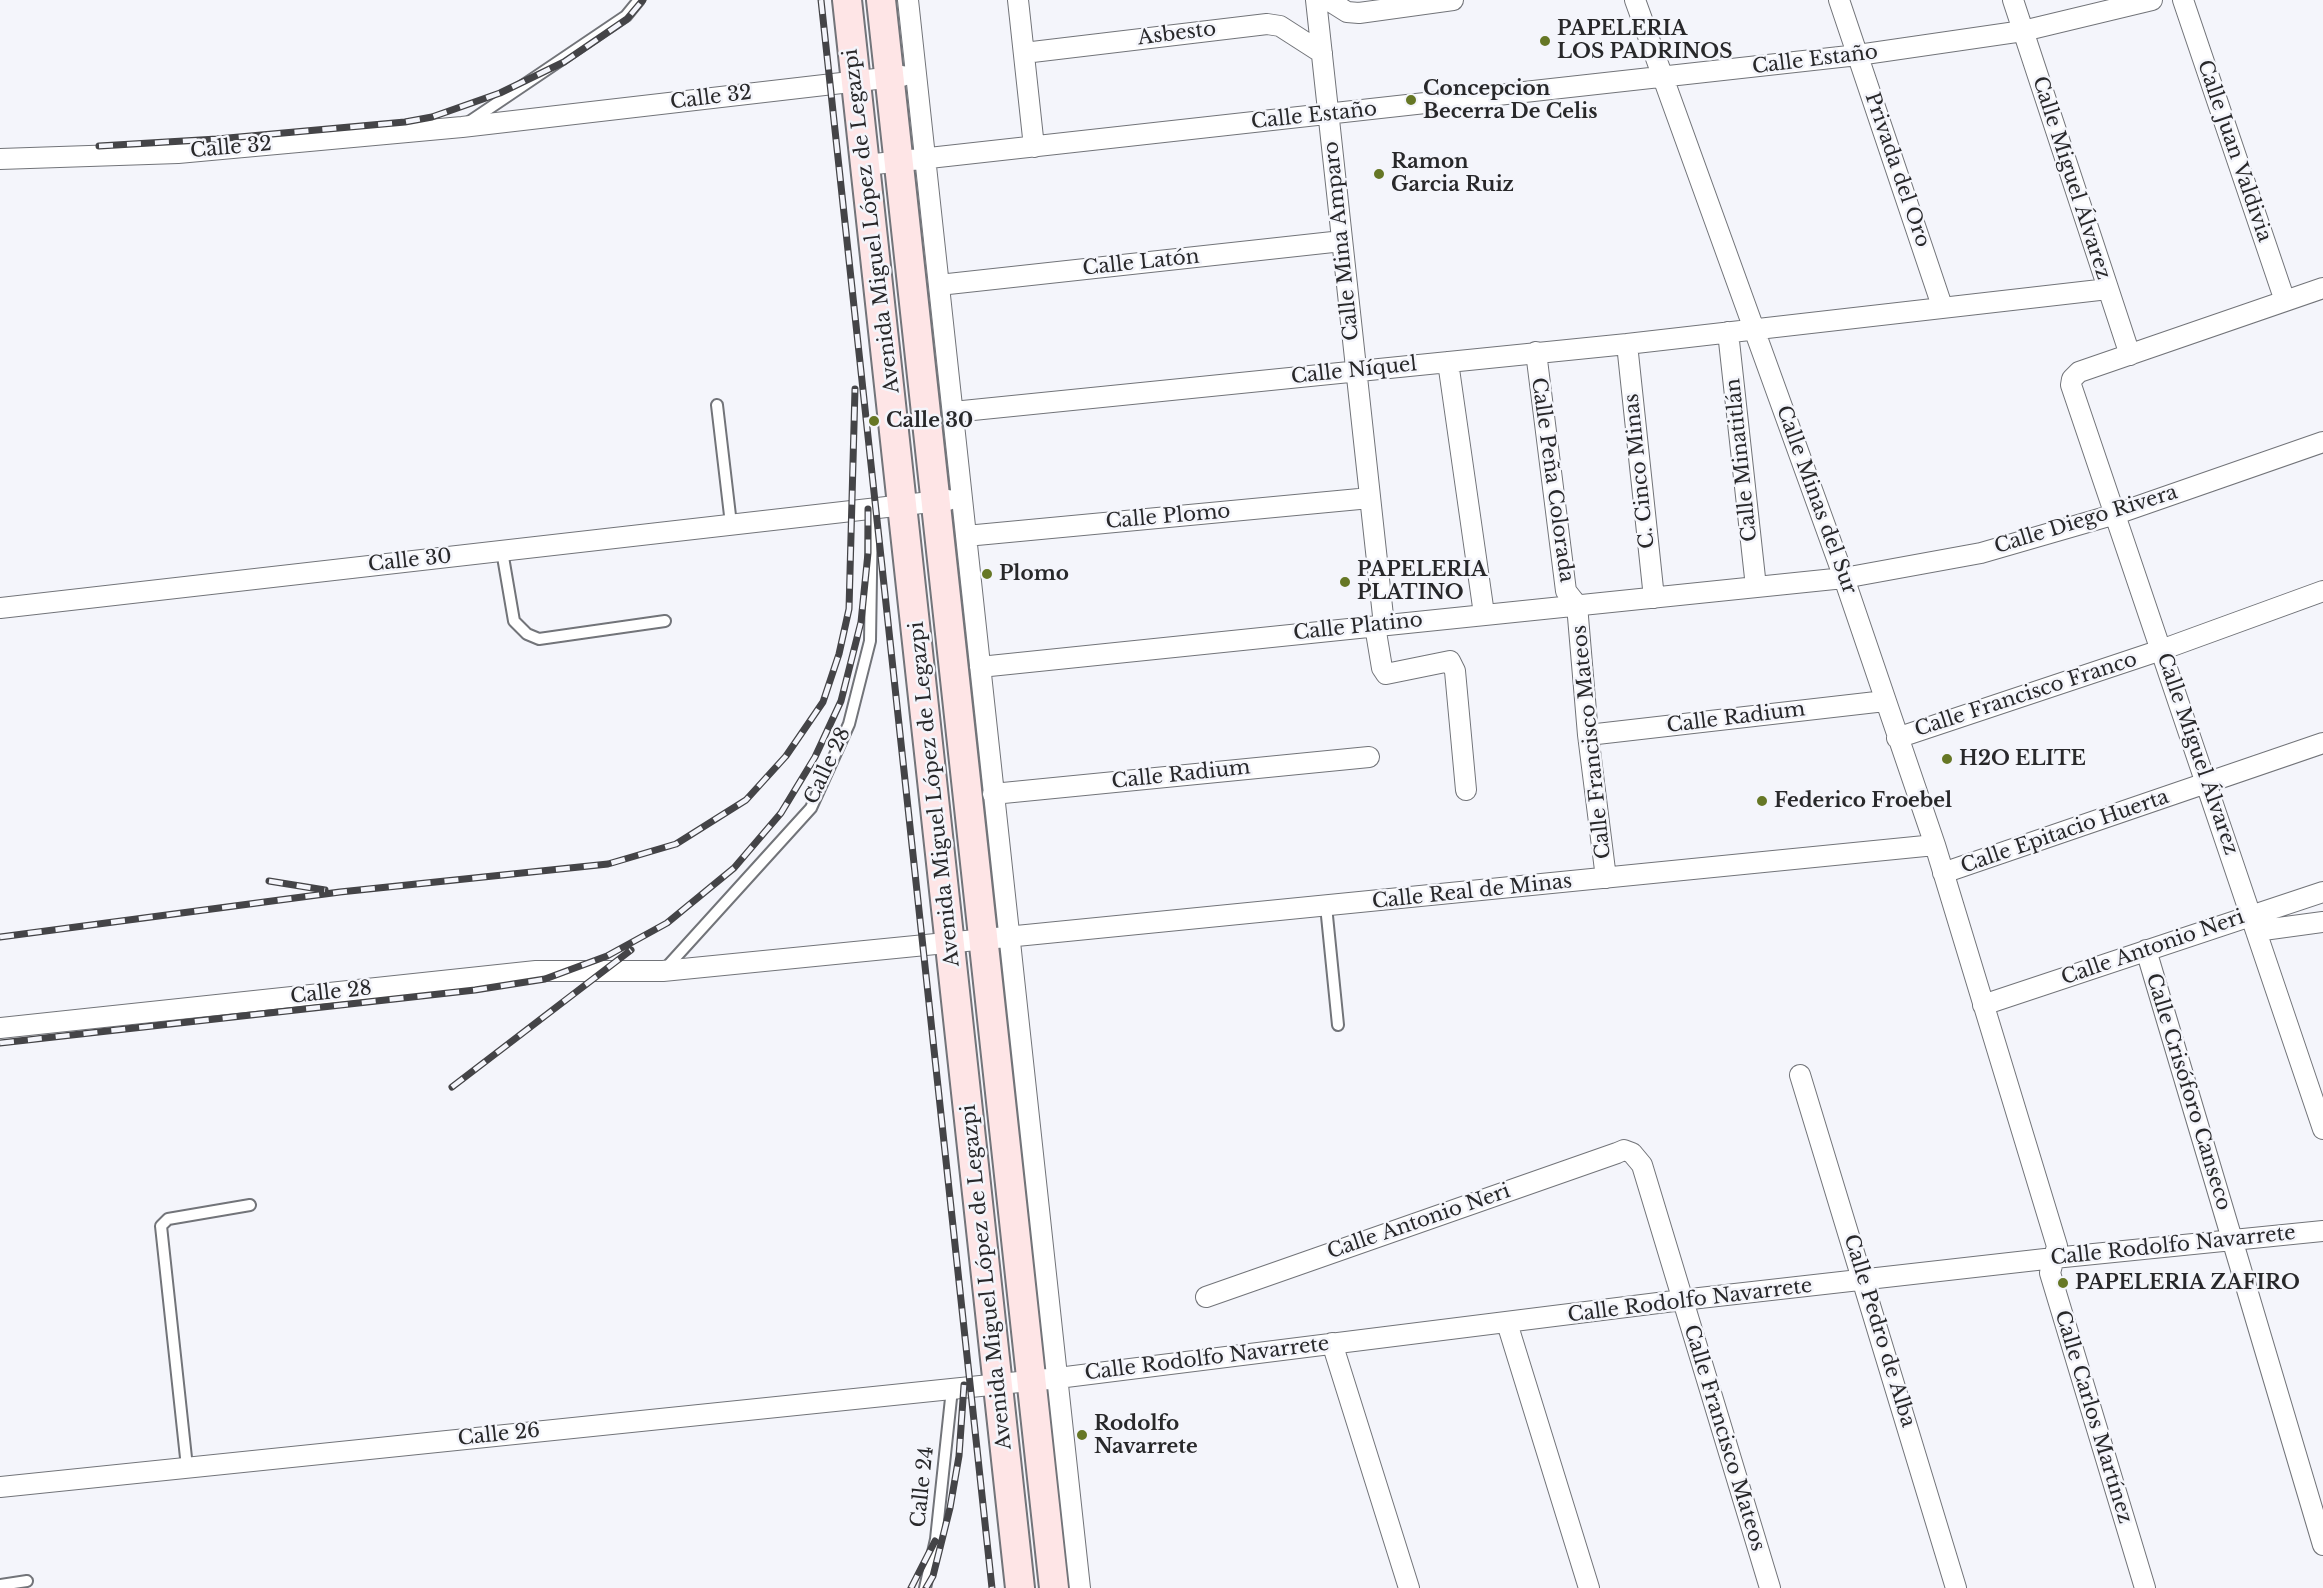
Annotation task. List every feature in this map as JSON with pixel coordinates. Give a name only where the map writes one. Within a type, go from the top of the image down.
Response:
[{"type":"main road","name":"Avenida Miguel López de Legazpi","points":[[847,0],[855,81],[867,165],[1020,1588]]},
{"type":"main road","name":"Avenida Miguel López de Legazpi","points":[[881,0],[903,76],[1044,1379],[1054,1588]]},
{"type":"street","name":"Avenida Miguel López de Legazpi","points":[[903,76],[908,0]]},
{"type":"street","points":[[1018,0],[1034,147]]},
{"type":"street","name":"Calle Mina Amparo","points":[[1316,0],[1371,498],[1382,668],[1386,674],[1450,661],[1455,671],[1466,790]]},
{"type":"street","points":[[1328,0],[1347,12],[1359,13],[1453,0]]},
{"type":"street","name":"Calle Minas del Sur","points":[[1635,0],[1844,578],[1935,845],[1983,1005]]},
{"type":"street","name":"Privada del Oro","points":[[1839,0],[1942,306]]},
{"type":"street","name":"Calle Miguel Álvarez","points":[[2013,0],[2130,355],[2079,372],[2072,379],[2072,392],[2116,514],[2253,923],[2313,1071],[2323,1128]]},
{"type":"street","name":"Calle Estaño","points":[[867,165],[1858,55],[2023,31],[2152,0]]},
{"type":"street","name":"Calle Juan Valdivia","points":[[2183,0],[2285,301]]},
{"type":"street","name":"Asbesto","points":[[1024,53],[1267,24],[1280,26],[1322,53]]},
{"type":"street","name":"Calle 32","points":[[0,159],[178,153],[462,127],[903,76]]},
{"type":"street","name":"Avenida Miguel López de Legazpi","points":[[912,160],[939,285],[953,412],[949,500],[966,536],[993,794],[996,939]]},
{"type":"street","name":"Calle Latón","points":[[939,285],[1342,241]]},
{"type":"street","points":[[2130,355],[2323,288]]},
{"type":"street","name":"Calle Níquel","points":[[953,412],[1627,344],[1942,306],[2108,289]]},
{"type":"street","name":"Calle Minatitlán","points":[[1728,332],[1756,587]]},
{"type":"street","name":"C. Cinco Minas","points":[[1627,344],[1653,598]]},
{"type":"street","name":"Calle Peña Colorada","points":[[1536,352],[1566,591],[1577,605]]},
{"type":"street","points":[[1448,362],[1484,615]]},
{"type":"street","name":"Calle Diego Rivera","points":[[1844,578],[1981,553],[2116,514],[2323,442]]},
{"type":"street","name":"Calle Plomo","points":[[966,536],[1371,498]]},
{"type":"street","name":"Calle 30","points":[[0,608],[949,500]]},
{"type":"street","name":"Calle Platino","points":[[980,667],[1844,578]]},
{"type":"street","name":"Calle Francisco Franco","points":[[1898,738],[2162,650],[2323,591]]},
{"type":"street","name":"Calle Francisco Mateos","points":[[1577,605],[1588,735],[1606,878]]},
{"type":"street","name":"Calle Radium","points":[[1588,735],[1885,701]]},
{"type":"street","name":"Calle Epitacio Huerta","points":[[1943,873],[2323,743]]},
{"type":"street","name":"Calle Radium","points":[[993,794],[1369,757]]},
{"type":"street","name":"Calle Real de Minas","points":[[951,943],[1935,845]]},
{"type":"street","name":"Calle Antonio Neri","points":[[1983,1005],[2146,950],[2253,923],[2323,892]]},
{"type":"street","points":[[2253,923],[2323,922]]},
{"type":"street","name":"Calle 28","points":[[0,1028],[536,971],[663,971],[951,943]]},
{"type":"street","name":"Calle Crisóforo Canseco","points":[[2146,950],[2323,1545]]},
{"type":"street","name":"Calle Carlos Martínez","points":[[1983,1005],[2057,1246],[2050,1273],[2145,1588]]},
{"type":"street","name":"Calle Pedro de Alba","points":[[1800,1075],[1956,1588]]},
{"type":"street","name":"Calle Antonio Neri","points":[[1206,1297],[1624,1150],[1632,1153]]},
{"type":"street","name":"Calle Francisco Mateos","points":[[1632,1153],[1642,1165],[1770,1588]]},
{"type":"street","name":"Calle Rodolfo Navarrete","points":[[999,1384],[1682,1300],[2054,1258],[2323,1231]]},
{"type":"street","points":[[1507,1323],[1589,1588]]},
{"type":"street","points":[[1332,1343],[1409,1588]]},
{"type":"street","name":"Avenida Miguel López de Legazpi","points":[[1044,1379],[1080,1588]]},
{"type":"street","name":"Calle 26","points":[[0,1487],[999,1384]]},
{"type":"lane","name":"Calle 32","points":[[462,127],[626,16],[639,0]]},
{"type":"lane","points":[[717,405],[731,524]]},
{"type":"lane","name":"Calle 28","points":[[663,971],[811,808],[816,797],[849,724],[870,641],[872,509]]},
{"type":"lane","points":[[502,551],[514,621],[527,634],[539,639],[665,621]]},
{"type":"lane","points":[[1326,906],[1338,1025]]},
{"type":"lane","points":[[187,1467],[161,1226],[168,1219],[250,1205]]},
{"type":"lane","name":"Calle 24","points":[[925,1588],[936,1539],[952,1389]]},
{"type":"lane","points":[[0,1585],[27,1581]]},
{"type":"railway","points":[[99,146],[217,139],[405,122],[432,117],[500,93],[564,62],[627,19],[643,0]]},
{"type":"railway","points":[[821,0],[992,1588]]},
{"type":"railway","points":[[0,937],[340,892],[608,864],[676,844],[746,800],[786,756],[823,702],[839,654],[849,609],[855,389]]},
{"type":"railway","points":[[0,1043],[475,990],[545,979],[607,956],[667,923],[734,868],[781,813],[815,757],[841,701],[861,622],[868,553],[868,509]]},
{"type":"railway","points":[[269,881],[325,890]]},
{"type":"railway","points":[[452,1087],[631,950]]},
{"type":"railway","points":[[926,1588],[933,1576],[950,1508],[959,1456],[964,1385]]},
{"type":"railway","points":[[911,1588],[935,1541]]},
{"type":"place","name":"PAPELERIA LOS PADRINOS","points":[[1545,41]]},
{"type":"place","name":"Concepcion Becerra De Celis","points":[[1411,100]]},
{"type":"place","name":"Ramon Garcia Ruiz","points":[[1379,174]]},
{"type":"place","name":"Calle 30","points":[[874,421]]},
{"type":"place","name":"Plomo","points":[[987,574]]},
{"type":"place","name":"PAPELERIA PLATINO","points":[[1345,582]]},
{"type":"place","name":"H2O ELITE","points":[[1947,759]]},
{"type":"place","name":"Federico Froebel","points":[[1762,801]]},
{"type":"place","name":"PAPELERIA ZAFIRO","points":[[2063,1283]]},
{"type":"place","name":"Rodolfo Navarrete","points":[[1082,1435]]}]
